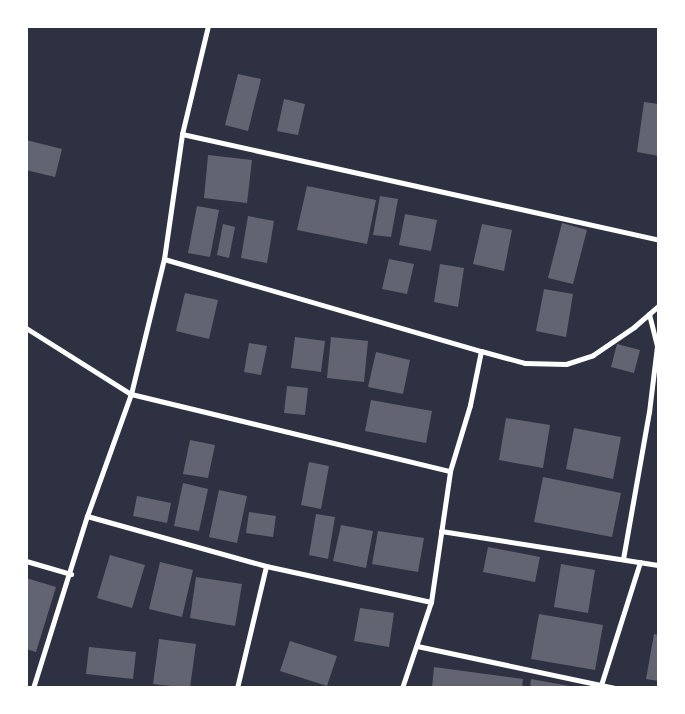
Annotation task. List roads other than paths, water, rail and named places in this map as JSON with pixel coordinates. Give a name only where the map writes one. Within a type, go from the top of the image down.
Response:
[{"type":"street","points":[[33,688],[71,574],[87,516],[131,394],[164,259],[182,134],[208,26]]},
{"type":"street","points":[[182,134],[659,240]]},
{"type":"street","points":[[164,259],[525,363],[566,364],[593,355],[659,305]]},
{"type":"street","points":[[623,559],[649,412],[657,346],[649,314]]},
{"type":"street","points":[[26,328],[131,394],[450,471]]},
{"type":"street","points":[[402,688],[431,602],[450,471],[470,405],[481,351]]},
{"type":"street","points":[[87,516],[266,566],[431,602]]},
{"type":"street","points":[[441,531],[659,565]]},
{"type":"street","points":[[26,561],[71,574]]},
{"type":"street","points":[[601,685],[640,562]]},
{"type":"street","points":[[237,688],[266,566]]},
{"type":"street","points":[[417,646],[614,688]]}]
